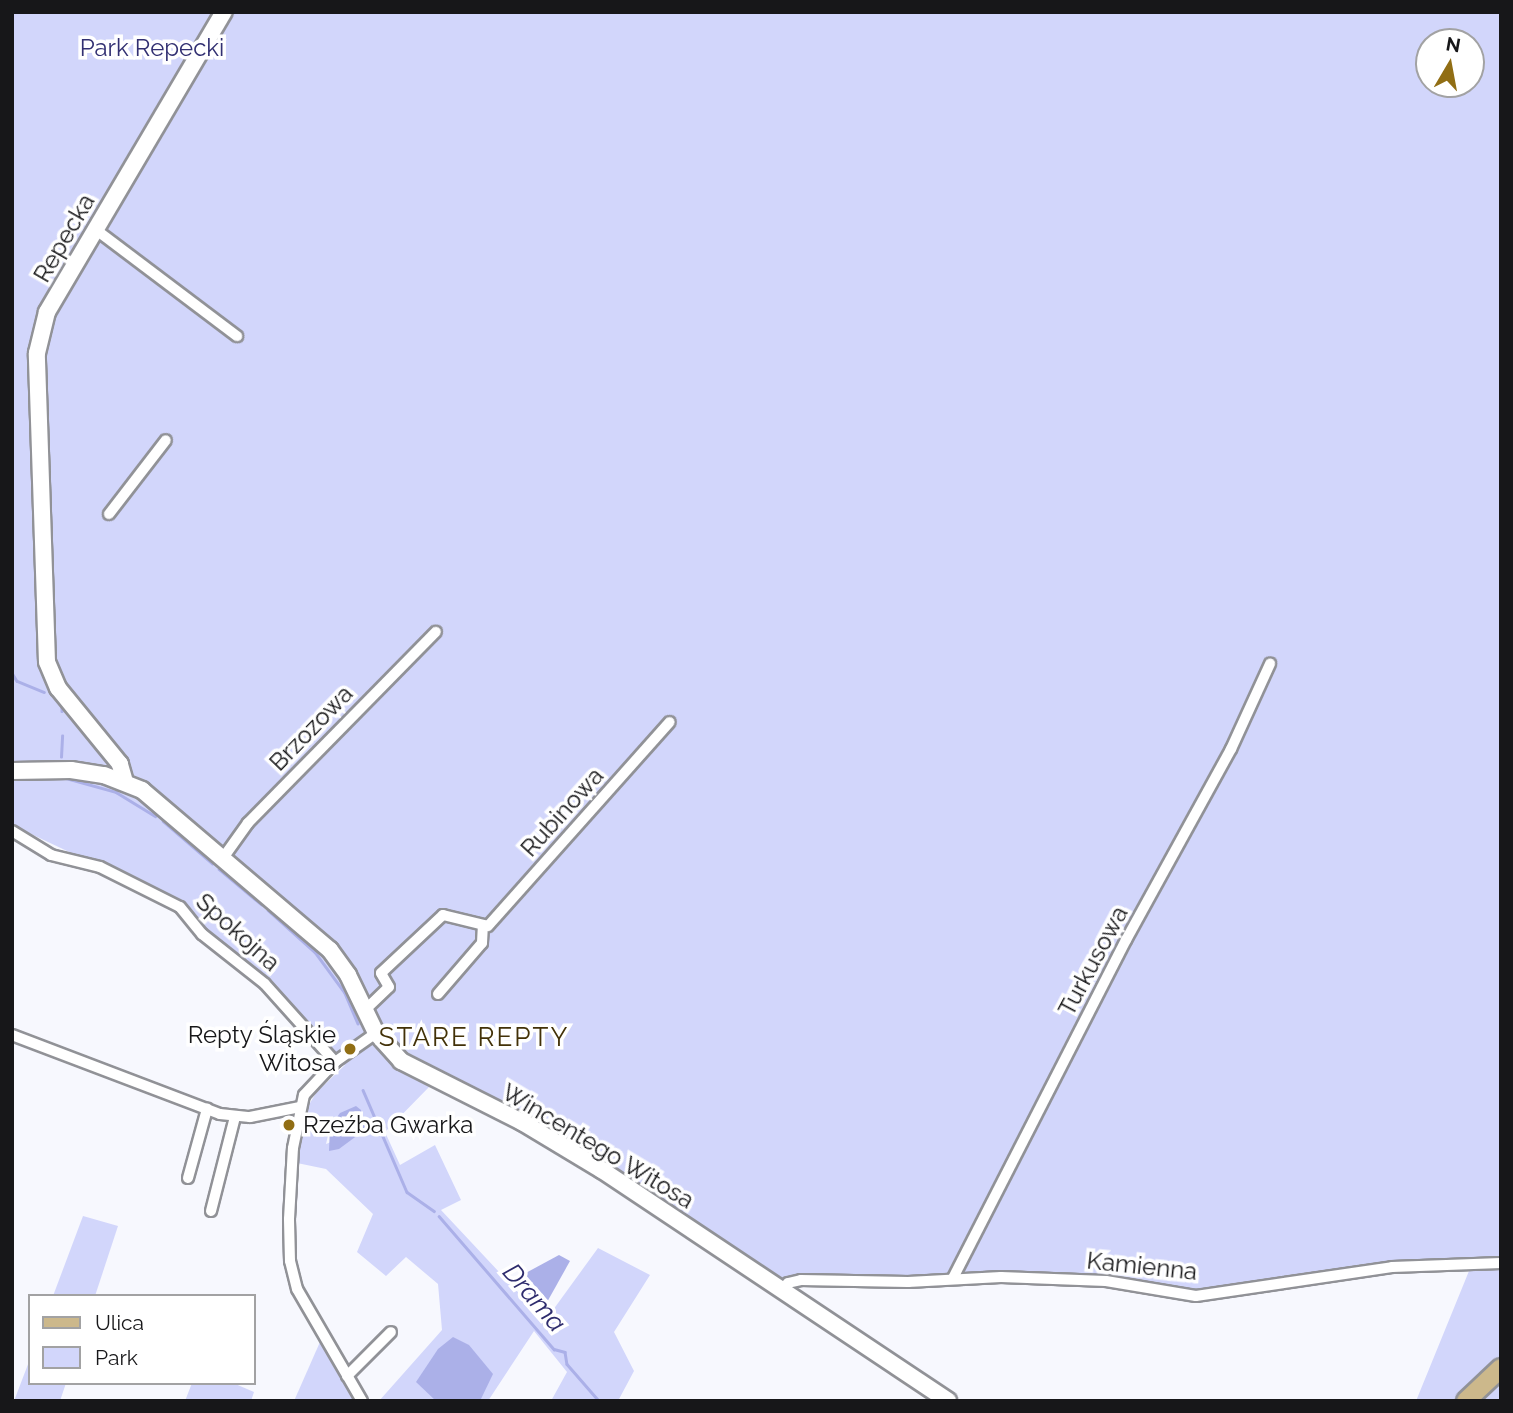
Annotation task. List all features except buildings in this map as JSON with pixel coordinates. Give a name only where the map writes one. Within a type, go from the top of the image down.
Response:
[{"type":"main road","points":[[1466,1401],[1501,1368]]},
{"type":"street","name":"Repecka","points":[[125,782],[120,764],[53,681],[46,645],[37,353],[47,312],[224,12]]},
{"type":"street","points":[[95,229],[237,336]]},
{"type":"street","points":[[109,514],[166,440]]},
{"type":"street","name":"Brzozowa","points":[[223,858],[248,823],[436,632]]},
{"type":"street","name":"Turkusowa","points":[[953,1278],[1126,940],[1231,750],[1270,664]]},
{"type":"street","name":"Rubinowa","points":[[438,993],[482,943],[483,925],[488,926],[670,722]]},
{"type":"street","name":"Wincentego Witosa","points":[[12,771],[71,770],[125,782],[160,804],[330,950],[376,1032],[401,1060],[578,1155],[948,1401]]},
{"type":"street","name":"Spokojna","points":[[12,831],[51,855],[100,867],[180,907],[202,934],[265,984],[335,1062]]},
{"type":"street","points":[[365,1010],[389,987],[381,973],[443,915],[483,925]]},
{"type":"street","points":[[362,1401],[292,1275],[289,1219],[300,1107],[312,1085],[335,1062],[376,1032]]},
{"type":"street","points":[[12,1035],[207,1109],[235,1117],[300,1107]]},
{"type":"street","points":[[188,1178],[207,1109]]},
{"type":"street","points":[[211,1211],[235,1117]]},
{"type":"street","name":"Kamienna","points":[[781,1292],[788,1283],[801,1280],[908,1282],[953,1278],[1106,1281],[1196,1296],[1392,1268],[1501,1263]]},
{"type":"street","points":[[347,1376],[391,1332]]},
{"type":"green space","name":"Park Repecki","points":[[12,12],[1501,12],[1501,1401],[1416,1401],[1469,1271],[1356,1274],[1206,1296],[1099,1283],[775,1281],[569,1145],[399,1069],[430,1086],[385,1132],[400,1165],[435,1145],[461,1200],[441,1210],[545,1321],[598,1248],[650,1275],[614,1332],[634,1371],[618,1401],[551,1401],[567,1372],[534,1331],[488,1401],[379,1401],[442,1330],[438,1284],[406,1257],[386,1276],[357,1252],[373,1214],[326,1169],[297,1163],[304,1113],[316,1093],[345,1065],[337,1065],[253,974],[184,916],[120,876],[12,825]],"holes":[[[361,1110],[366,1129],[326,1144],[330,1127]]]},
{"type":"green space","points":[[83,1216],[118,1226],[96,1294],[54,1294]]},
{"type":"green space","points":[[320,1342],[354,1401],[294,1401]]},
{"type":"green space","points":[[28,1364],[28,1385],[65,1385],[60,1401],[14,1401]]},
{"type":"green space","points":[[191,1385],[238,1385],[254,1392],[251,1401],[185,1401]]},
{"type":"water","points":[[356,1106],[361,1110],[366,1129],[339,1149],[329,1151],[330,1127],[340,1113]]},
{"type":"water","points":[[559,1255],[570,1261],[546,1304],[538,1304],[523,1288],[522,1275]]},
{"type":"water","points":[[453,1337],[469,1345],[493,1374],[480,1401],[436,1401],[416,1382],[438,1349]]},
{"type":"waterway","name":"Drama","points":[[12,673],[17,681],[44,692]]},
{"type":"waterway","name":"Drama","points":[[61,757],[62,736]]},
{"type":"waterway","name":"Drama","points":[[66,778],[116,792],[155,816]]},
{"type":"waterway","name":"Drama","points":[[163,821],[212,863]]},
{"type":"waterway","name":"Drama","points":[[219,869],[261,904]]},
{"type":"waterway","name":"Drama","points":[[268,910],[315,952],[345,993],[358,1023]]},
{"type":"waterway","name":"Drama","points":[[363,1090],[407,1192],[434,1211]]},
{"type":"waterway","name":"Drama","points":[[439,1216],[554,1349],[565,1352],[567,1364],[599,1401]]},
{"type":"place","name":"Repty Śląskie Witosa","points":[[350,1049]]},
{"type":"place","name":"Rzeźba Gwarka","points":[[289,1125]]},
{"type":"district","name":"STARE REPTY","points":[[474,1038]]}]
